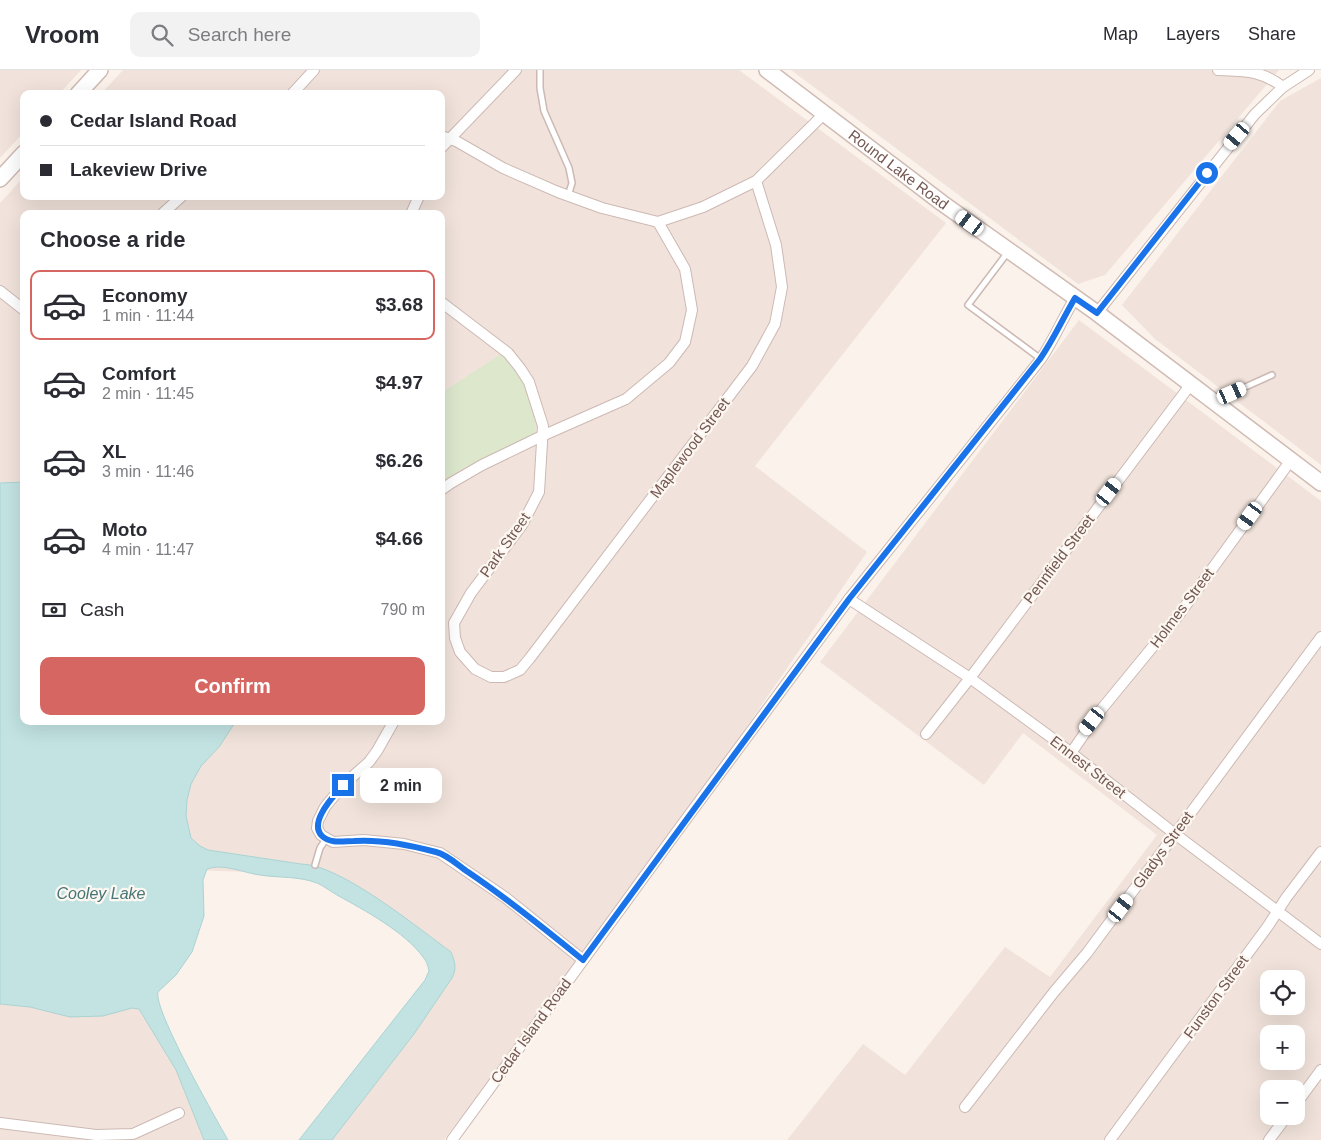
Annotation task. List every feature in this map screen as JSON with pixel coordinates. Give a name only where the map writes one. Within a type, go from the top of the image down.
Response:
[{"type":"street","points":[[82,90],[100,70]]},
{"type":"street","points":[[296,90],[314,70]]},
{"type":"street","points":[[446,138],[516,70]]},
{"type":"street","name":"Round Lake Road","points":[[767,70],[1009,251],[1097,313],[1321,483]]},
{"type":"street","points":[[1218,70],[1261,73],[1283,87]]},
{"type":"street","points":[[1097,313],[1244,127],[1283,87],[1309,70]]},
{"type":"street","points":[[446,138],[456,140],[503,168],[568,196],[602,208],[658,222],[703,207],[756,181],[824,114]]},
{"type":"street","points":[[0,179],[20,157]]},
{"type":"street","name":"Maplewood Street","points":[[504,677],[520,670],[530,658],[752,366],[775,324],[782,287],[776,245],[756,181]]},
{"type":"street","points":[[166,210],[178,200]]},
{"type":"street","points":[[445,487],[471,471],[542,436],[626,399],[669,363],[685,342],[692,310],[684,269],[658,222]]},
{"type":"street","points":[[0,290],[20,307]]},
{"type":"street","name":"Cedar Island Road","points":[[452,1140],[849,599],[1040,359],[1053,340],[1075,298]]},
{"type":"street","name":"Park Street","points":[[445,305],[508,353],[529,382],[537,402],[543,426],[539,492],[522,525],[471,593],[454,622],[455,638],[460,652],[466,660],[482,673],[491,677],[504,677]]},
{"type":"street","name":"Pennfield Street","points":[[926,734],[1191,384]]},
{"type":"street","name":"Holmes Street","points":[[1071,753],[1100,711],[1178,616],[1291,460]]},
{"type":"street","name":"Ennest Street","points":[[849,599],[970,678],[1321,944]]},
{"type":"street","name":"Gladys Street","points":[[965,1107],[1086,953],[1321,637]]},
{"type":"street","points":[[392,725],[369,762],[343,785],[325,808],[318,821],[317,828],[324,837],[333,842],[364,840],[404,844],[440,853],[506,898],[583,960]]},
{"type":"street","name":"Funston Street","points":[[1110,1140],[1161,1073],[1321,852]]},
{"type":"street","points":[[1305,1092],[1321,1070]]},
{"type":"street","points":[[0,1123],[123,1137],[134,1134],[179,1113]]},
{"type":"street","points":[[1269,1140],[1280,1125]]},
{"type":"lane","points":[[540,70],[540,88],[544,111],[572,182],[568,196]]},
{"type":"lane","points":[[1009,251],[968,305],[1040,359]]},
{"type":"lane","points":[[1217,405],[1232,393],[1272,375]]},
{"type":"lane","points":[[315,865],[324,837]]},
{"type":"shaded area","points":[[0,70],[81,70],[63,90],[20,90],[20,136],[0,158]]},
{"type":"shaded area","points":[[123,70],[739,70],[946,223],[755,466],[867,552],[646,873],[444,1140],[306,1140],[441,966],[337,875],[192,870],[136,725],[445,725],[445,210],[20,210],[20,599],[0,607],[0,203],[20,181],[20,200],[445,200],[445,90],[105,90]]},
{"type":"shaded area","points":[[791,70],[1279,70],[1105,275],[1078,284]]},
{"type":"shaded area","points":[[1321,78],[1321,465],[1155,339],[1122,305],[1280,101]]},
{"type":"shaded area","points":[[1079,320],[1321,501],[1321,1140],[787,1140],[863,1044],[905,1075],[1005,947],[1050,977],[1157,835],[1023,733],[984,785],[820,662]]},
{"type":"shaded area","points":[[0,946],[135,976],[225,1140],[0,1140]]},
{"type":"green space","points":[[501,354],[523,382],[531,400],[536,435],[466,467],[445,480],[445,390]]},
{"type":"water","name":"Cooley Lake","points":[[20,482],[20,725],[233,725],[219,747],[201,766],[191,784],[186,816],[191,838],[208,850],[317,867],[336,874],[378,899],[451,952],[455,965],[452,978],[414,1034],[332,1140],[299,1140],[425,980],[429,971],[423,957],[395,930],[317,883],[296,878],[260,875],[220,867],[207,869],[203,880],[204,916],[192,952],[176,975],[158,992],[159,1002],[175,1041],[228,1140],[204,1140],[176,1070],[139,1009],[132,1008],[103,1016],[70,1017],[30,1007],[0,1004],[0,483]]},
{"type":"route","points":[[343,785],[325,808],[318,821],[317,828],[321,836],[333,842],[364,840],[404,844],[440,853],[506,898],[583,960],[849,599],[1040,359],[1058,332],[1065,314],[1075,298],[1097,313],[1207,173]]}]
